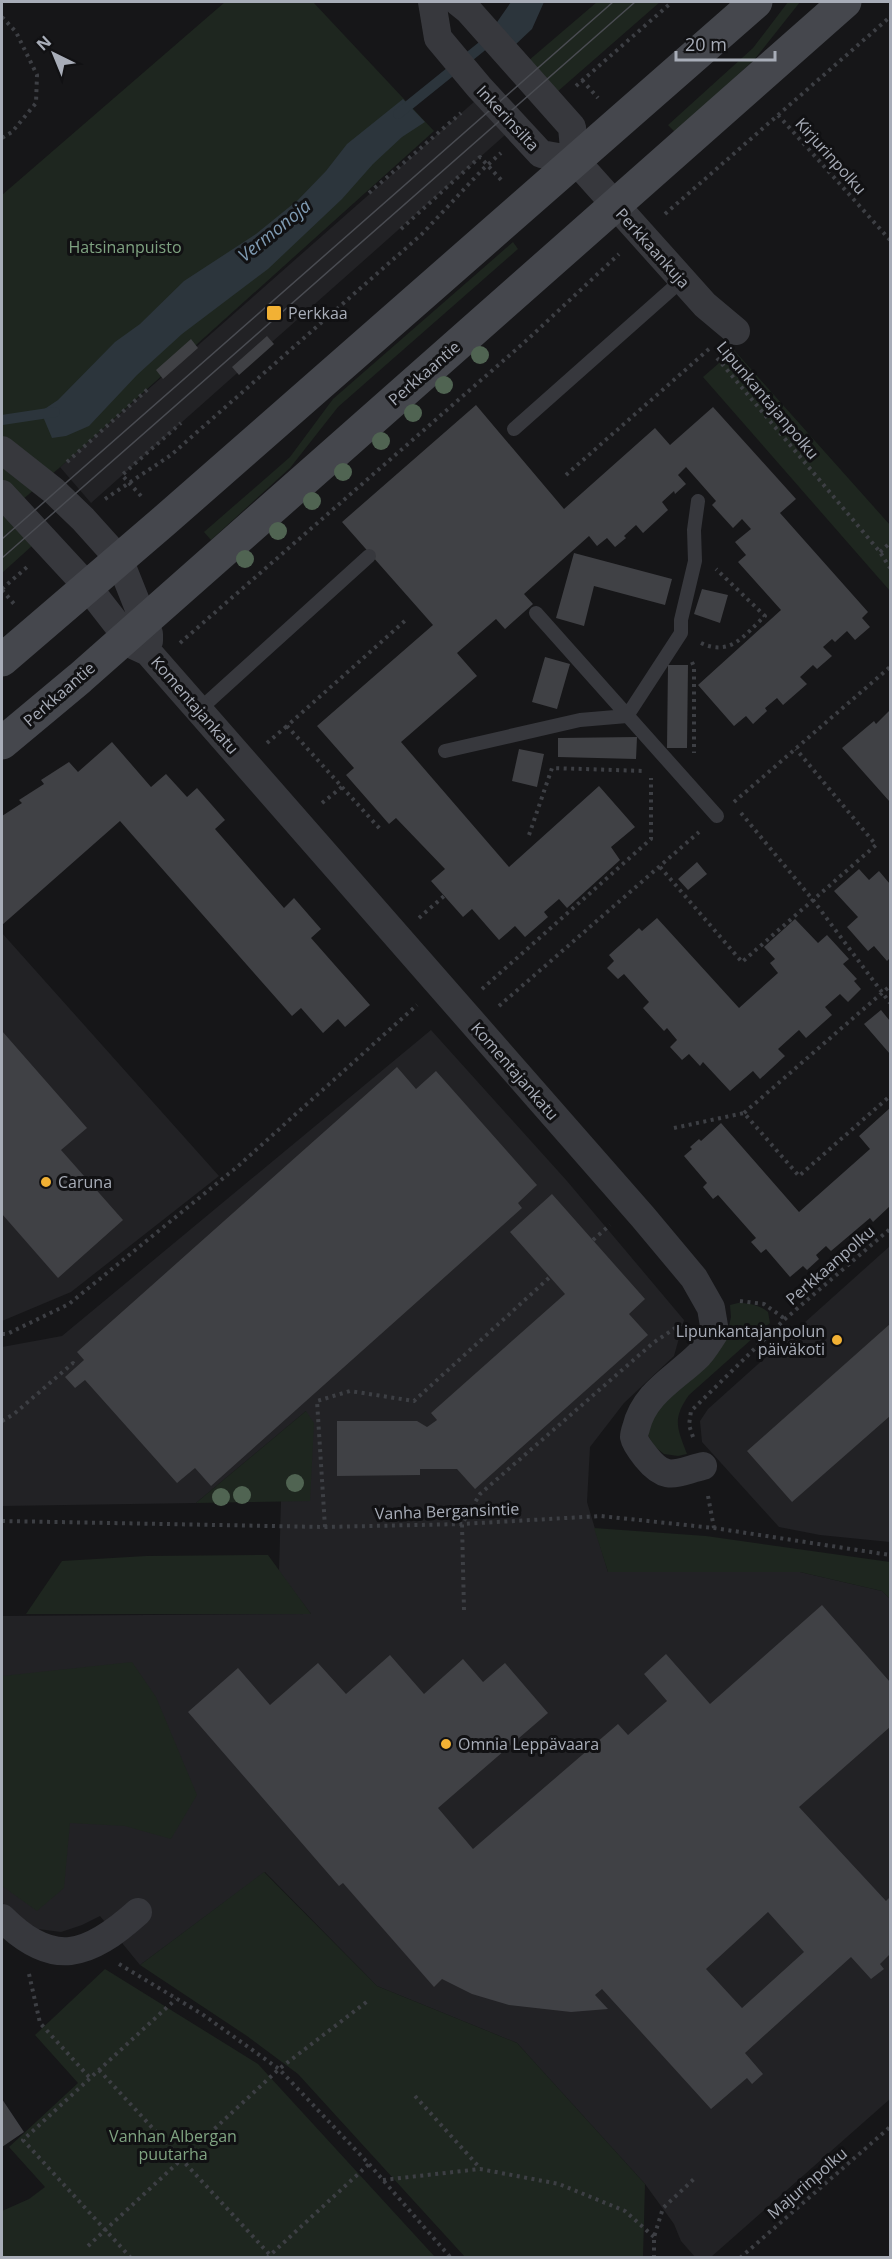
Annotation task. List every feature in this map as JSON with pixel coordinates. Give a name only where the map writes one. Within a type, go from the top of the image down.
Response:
[{"type":"main road","points":[[2,660],[756,2]]},
{"type":"main road","name":"Perkkaantie","points":[[2,743],[144,643],[615,207],[845,2]]},
{"type":"street","name":"Inkerinsilta","points":[[432,2],[438,38],[479,87],[541,154],[575,160]]},
{"type":"street","points":[[463,6],[572,127],[575,160]]},
{"type":"street","name":"Perkkaankuja","points":[[575,160],[705,305],[736,331]]},
{"type":"street","points":[[9,455],[83,519],[119,559],[144,643]]},
{"type":"street","points":[[2,494],[87,586]]},
{"type":"street","name":"Komentajankatu","points":[[87,586],[144,643],[199,710],[694,1278],[711,1308],[715,1332],[700,1354],[656,1392],[645,1405],[634,1437],[656,1470],[663,1473],[675,1473],[703,1466]]},
{"type":"street","points":[[2,1918],[33,1944],[65,1953],[95,1946],[121,1928],[138,1912]]},
{"type":"lane","points":[[514,429],[682,280]]},
{"type":"lane","points":[[627,716],[681,633],[681,620],[695,561],[693,546],[698,501]]},
{"type":"lane","points":[[199,710],[369,556]]},
{"type":"lane","points":[[536,613],[717,816]]},
{"type":"lane","points":[[445,751],[580,720],[627,716]]},
{"type":"path","points":[[553,106],[672,2]]},
{"type":"path","points":[[2,17],[16,32],[37,75],[36,103],[12,132],[2,138]]},
{"type":"path","points":[[144,643],[527,340],[640,234],[688,196],[891,17]]},
{"type":"path","points":[[369,194],[464,111]]},
{"type":"path","name":"Kirjurinpolku","points":[[778,115],[891,240]]},
{"type":"path","points":[[83,519],[101,501],[171,455],[413,242],[488,165],[522,134]]},
{"type":"path","points":[[401,229],[480,158],[488,165]]},
{"type":"path","points":[[619,254],[626,262]]},
{"type":"path","name":"Lipunkantajanpolku","points":[[701,340],[891,568]]},
{"type":"path","points":[[566,475],[709,349]]},
{"type":"path","points":[[66,462],[149,388]]},
{"type":"path","points":[[130,484],[122,475],[181,423]]},
{"type":"path","points":[[880,552],[891,543]]},
{"type":"path","points":[[2,590],[50,546]]},
{"type":"path","points":[[681,633],[713,649],[731,646],[765,616],[693,546]]},
{"type":"path","points":[[264,745],[408,618]]},
{"type":"path","points":[[681,633],[694,667],[694,789]]},
{"type":"path","points":[[891,667],[733,803],[813,900],[891,1003]]},
{"type":"path","points":[[287,726],[380,829]]},
{"type":"path","points":[[660,866],[742,962],[876,845],[795,749]]},
{"type":"path","points":[[475,996],[651,839],[651,771],[552,768],[529,835]]},
{"type":"path","points":[[318,807],[342,786]]},
{"type":"path","points":[[476,1026],[717,816]]},
{"type":"path","points":[[418,918],[444,896]]},
{"type":"path","points":[[2,1334],[7,1334],[69,1304],[237,1167],[440,985]]},
{"type":"path","points":[[674,1128],[744,1113],[891,986]]},
{"type":"path","points":[[744,1113],[799,1176],[891,1096]]},
{"type":"path","points":[[593,1240],[616,1220]]},
{"type":"path","name":"Perkkaanpolku","points":[[714,1528],[703,1466],[689,1425],[691,1411],[785,1319],[891,1229]]},
{"type":"path","points":[[325,1527],[317,1401],[350,1391],[414,1401],[550,1277]]},
{"type":"path","points":[[464,1610],[462,1524],[480,1494],[653,1343],[686,1321]]},
{"type":"path","points":[[2,1341],[7,1334]]},
{"type":"path","points":[[2,1420],[14,1414],[73,1363],[76,1367]]},
{"type":"path","name":"Vanha Bergansintie","points":[[2,1521],[325,1527],[462,1524],[601,1516],[714,1528],[890,1556]]},
{"type":"path","points":[[116,1962],[202,2014],[279,2069],[369,2164],[451,2258]]},
{"type":"path","points":[[28,1973],[40,2023],[90,2078]]},
{"type":"path","points":[[131,2258],[23,2140],[176,1999]]},
{"type":"path","points":[[88,2246],[279,2069],[369,2000]]},
{"type":"path","points":[[99,2070],[268,2256],[369,2164]]},
{"type":"path","points":[[415,2096],[480,2169]]},
{"type":"path","name":"Majurinpolku","points":[[740,2258],[891,2127]]},
{"type":"path","points":[[383,2180],[480,2169],[559,2184],[625,2211],[654,2237]]},
{"type":"path","points":[[654,2258],[654,2237],[663,2208],[695,2178]]},
{"type":"shaded area","points":[[475,101],[505,135],[91,503],[60,467]]},
{"type":"shaded area","points":[[2,933],[219,1176],[71,1292],[2,1321]]},
{"type":"shaded area","name":"Omnia Leppävaara","points":[[431,1030],[567,1181],[684,1320],[674,1356],[624,1403],[590,1447],[587,1502],[608,1572],[800,1572],[882,1591],[890,1599],[890,2099],[711,2257],[695,2257],[681,2241],[674,2224],[645,2184],[517,2043],[377,1986],[265,1872],[140,1965],[100,1916],[61,1932],[38,1929],[8,1910],[2,1902],[2,1616],[311,1614],[279,1572],[281,1501],[310,1501],[306,1411],[196,1503],[2,1506],[2,1347],[62,1336]]},
{"type":"shaded area","name":"Lipunkantajanpolun päiväkoti","points":[[890,1246],[890,1542],[820,1535],[779,1527],[702,1442],[700,1421],[708,1409]]},
{"type":"green space","name":"Hatsinanpuisto","points":[[225,2],[313,2],[434,131],[6,514],[33,545],[2,573],[2,195]]},
{"type":"green space","points":[[597,2],[660,2],[557,92],[528,61]]},
{"type":"green space","points":[[788,2],[800,2],[754,60],[675,132],[668,125],[753,48]]},
{"type":"green space","points":[[513,242],[518,249],[338,407],[290,468],[211,540],[204,532],[290,457],[333,399]]},
{"type":"green space","points":[[734,350],[890,525],[890,591],[703,377]]},
{"type":"green space","points":[[738,1303],[754,1305],[765,1310],[768,1312],[770,1323],[689,1395],[678,1417],[679,1430],[687,1454],[678,1456],[664,1454],[654,1446],[648,1435],[654,1409],[726,1338],[731,1317],[730,1305]]},
{"type":"green space","points":[[306,1411],[314,1423],[310,1501],[196,1503]]},
{"type":"green space","points":[[594,1528],[706,1536],[890,1562],[890,1599],[882,1591],[800,1572],[608,1572]]},
{"type":"green space","points":[[268,1555],[311,1614],[26,1614],[62,1561],[146,1556]]},
{"type":"green space","points":[[132,1662],[156,1697],[197,1795],[171,1839],[125,1826],[70,1823],[64,1888],[37,1911],[2,1886],[2,1676]]},
{"type":"green space","points":[[264,1872],[377,1986],[517,2043],[645,2184],[643,2257],[465,2257],[298,2074],[247,2036],[140,1965]]},
{"type":"green space","name":"Vanhan Albergan puutarha","points":[[105,1969],[258,2064],[435,2257],[2,2257],[2,2211],[29,2199],[45,2187],[9,2147],[78,2083],[35,2035]]},
{"type":"water","points":[[511,2],[544,2],[532,29],[514,46],[495,25]]},
{"type":"water","points":[[403,99],[425,122],[402,137],[373,164],[342,199],[268,269],[182,334],[137,375],[89,426],[66,436],[52,438],[44,419],[43,410],[58,400],[115,342],[140,324],[184,281],[256,234],[298,200],[326,171],[347,144]]},
{"type":"building","points":[[267,336],[274,344],[239,375],[232,367]]},
{"type":"building","points":[[191,339],[198,348],[163,379],[156,370]]},
{"type":"building","points":[[476,405],[564,509],[655,428],[670,445],[713,407],[796,499],[780,513],[868,612],[862,618],[870,627],[855,640],[847,631],[835,642],[832,639],[823,647],[832,656],[817,669],[813,665],[800,677],[807,684],[783,705],[777,698],[765,708],[767,711],[753,724],[746,716],[734,726],[698,685],[781,610],[738,562],[746,555],[735,542],[751,529],[742,519],[733,528],[712,505],[716,501],[686,467],[678,475],[686,484],[662,502],[668,510],[643,533],[636,525],[615,547],[607,538],[597,546],[589,536],[524,594],[533,604],[505,629],[496,619],[457,653],[477,676],[401,742],[509,867],[599,786],[635,827],[611,847],[620,860],[567,908],[559,899],[544,912],[548,917],[525,937],[515,926],[499,940],[472,909],[463,917],[431,881],[445,869],[396,818],[389,824],[346,775],[354,768],[317,726],[433,625],[342,522]]},
{"type":"building","points":[[574,553],[672,579],[665,605],[594,586],[584,626],[556,618]]},
{"type":"building","points":[[702,589],[728,595],[720,623],[694,614]]},
{"type":"building","points":[[545,657],[570,664],[557,709],[532,702]]},
{"type":"building","points":[[668,665],[688,665],[687,748],[667,748]]},
{"type":"building","points":[[890,710],[890,802],[842,748],[874,721],[876,724]]},
{"type":"building","points":[[637,737],[636,759],[558,757],[558,738]]},
{"type":"building","points":[[112,742],[151,787],[166,774],[187,797],[197,788],[225,820],[215,829],[284,908],[294,898],[321,929],[311,938],[370,1005],[345,1027],[338,1019],[323,1033],[301,1008],[292,1016],[120,821],[2,925],[2,816],[22,803],[19,800],[44,784],[41,780],[69,762],[78,772]]},
{"type":"building","points":[[519,749],[544,754],[537,787],[512,781]]},
{"type":"building","points":[[697,862],[707,874],[688,890],[678,879]]},
{"type":"building","points":[[859,869],[869,880],[879,871],[890,884],[890,960],[887,961],[874,946],[868,951],[847,927],[858,917],[834,891]]},
{"type":"building","points":[[657,918],[739,1008],[778,973],[770,963],[775,959],[764,947],[795,919],[818,943],[827,935],[849,959],[843,964],[857,979],[854,981],[861,989],[848,1002],[840,994],[825,1007],[832,1015],[806,1038],[799,1030],[778,1049],[785,1056],[760,1079],[753,1071],[730,1091],[703,1062],[700,1066],[689,1054],[682,1060],[670,1047],[677,1040],[667,1028],[664,1031],[643,1008],[649,1002],[624,974],[618,979],[607,968],[614,961],[609,955],[639,928],[642,931]]},
{"type":"building","points":[[881,1010],[890,1021],[890,1054],[864,1024]]},
{"type":"building","name":"Caruna","points":[[2,1031],[87,1128],[61,1150],[123,1220],[58,1278],[2,1214]]},
{"type":"building","points":[[397,1067],[416,1089],[436,1071],[537,1185],[518,1203],[522,1208],[211,1486],[195,1468],[177,1483],[85,1380],[75,1388],[65,1377],[84,1360],[77,1352]]},
{"type":"building","points":[[890,1108],[890,1206],[873,1222],[870,1218],[831,1251],[826,1246],[816,1255],[819,1259],[807,1270],[803,1266],[790,1277],[766,1249],[761,1253],[751,1242],[756,1238],[718,1195],[713,1199],[703,1187],[707,1183],[684,1156],[692,1149],[690,1147],[699,1139],[701,1141],[721,1123],[799,1212],[870,1149],[859,1136]]},
{"type":"building","points":[[552,1194],[645,1299],[629,1314],[648,1335],[475,1489],[457,1469],[420,1469],[420,1475],[337,1476],[337,1421],[417,1421],[427,1427],[437,1420],[431,1413],[565,1294],[510,1232]]},
{"type":"building","points":[[890,1324],[890,1416],[792,1502],[747,1451]]},
{"type":"building","points":[[822,1605],[890,1682],[890,1727],[799,1807],[886,1901],[890,1897],[890,1954],[880,1964],[884,1969],[871,1979],[851,1957],[745,2053],[763,2074],[752,2084],[747,2078],[711,2109],[602,1989],[595,1995],[608,2009],[571,2012],[509,2005],[472,1994],[442,1979],[434,1987],[343,1883],[339,1886],[188,1712],[238,1668],[270,1705],[318,1663],[346,1694],[390,1655],[424,1694],[463,1659],[483,1682],[505,1663],[548,1713],[438,1808],[473,1849],[618,1724],[628,1735],[667,1701],[644,1674],[666,1654],[710,1704]],"holes":[[[768,1912],[804,1952],[742,2008],[706,1969]]]},
{"type":"building","points":[[2,2099],[24,2132],[2,2147]]},
{"type":"waterway","name":"Vermonoja","points":[[398,114],[491,39]]},
{"type":"waterway","name":"Vermonoja","points":[[2,420],[55,412]]},
{"type":"tram line","points":[[2,539],[613,2]]},
{"type":"tram line","points":[[2,558],[635,2]]},
{"type":"place","name":"Perkkaa","points":[[274,313]]},
{"type":"place","name":"Caruna","points":[[46,1182]]},
{"type":"place","name":"Lipunkantajanpolun päiväkoti","points":[[837,1340]]},
{"type":"place","name":"Omnia Leppävaara","points":[[446,1744]]}]
